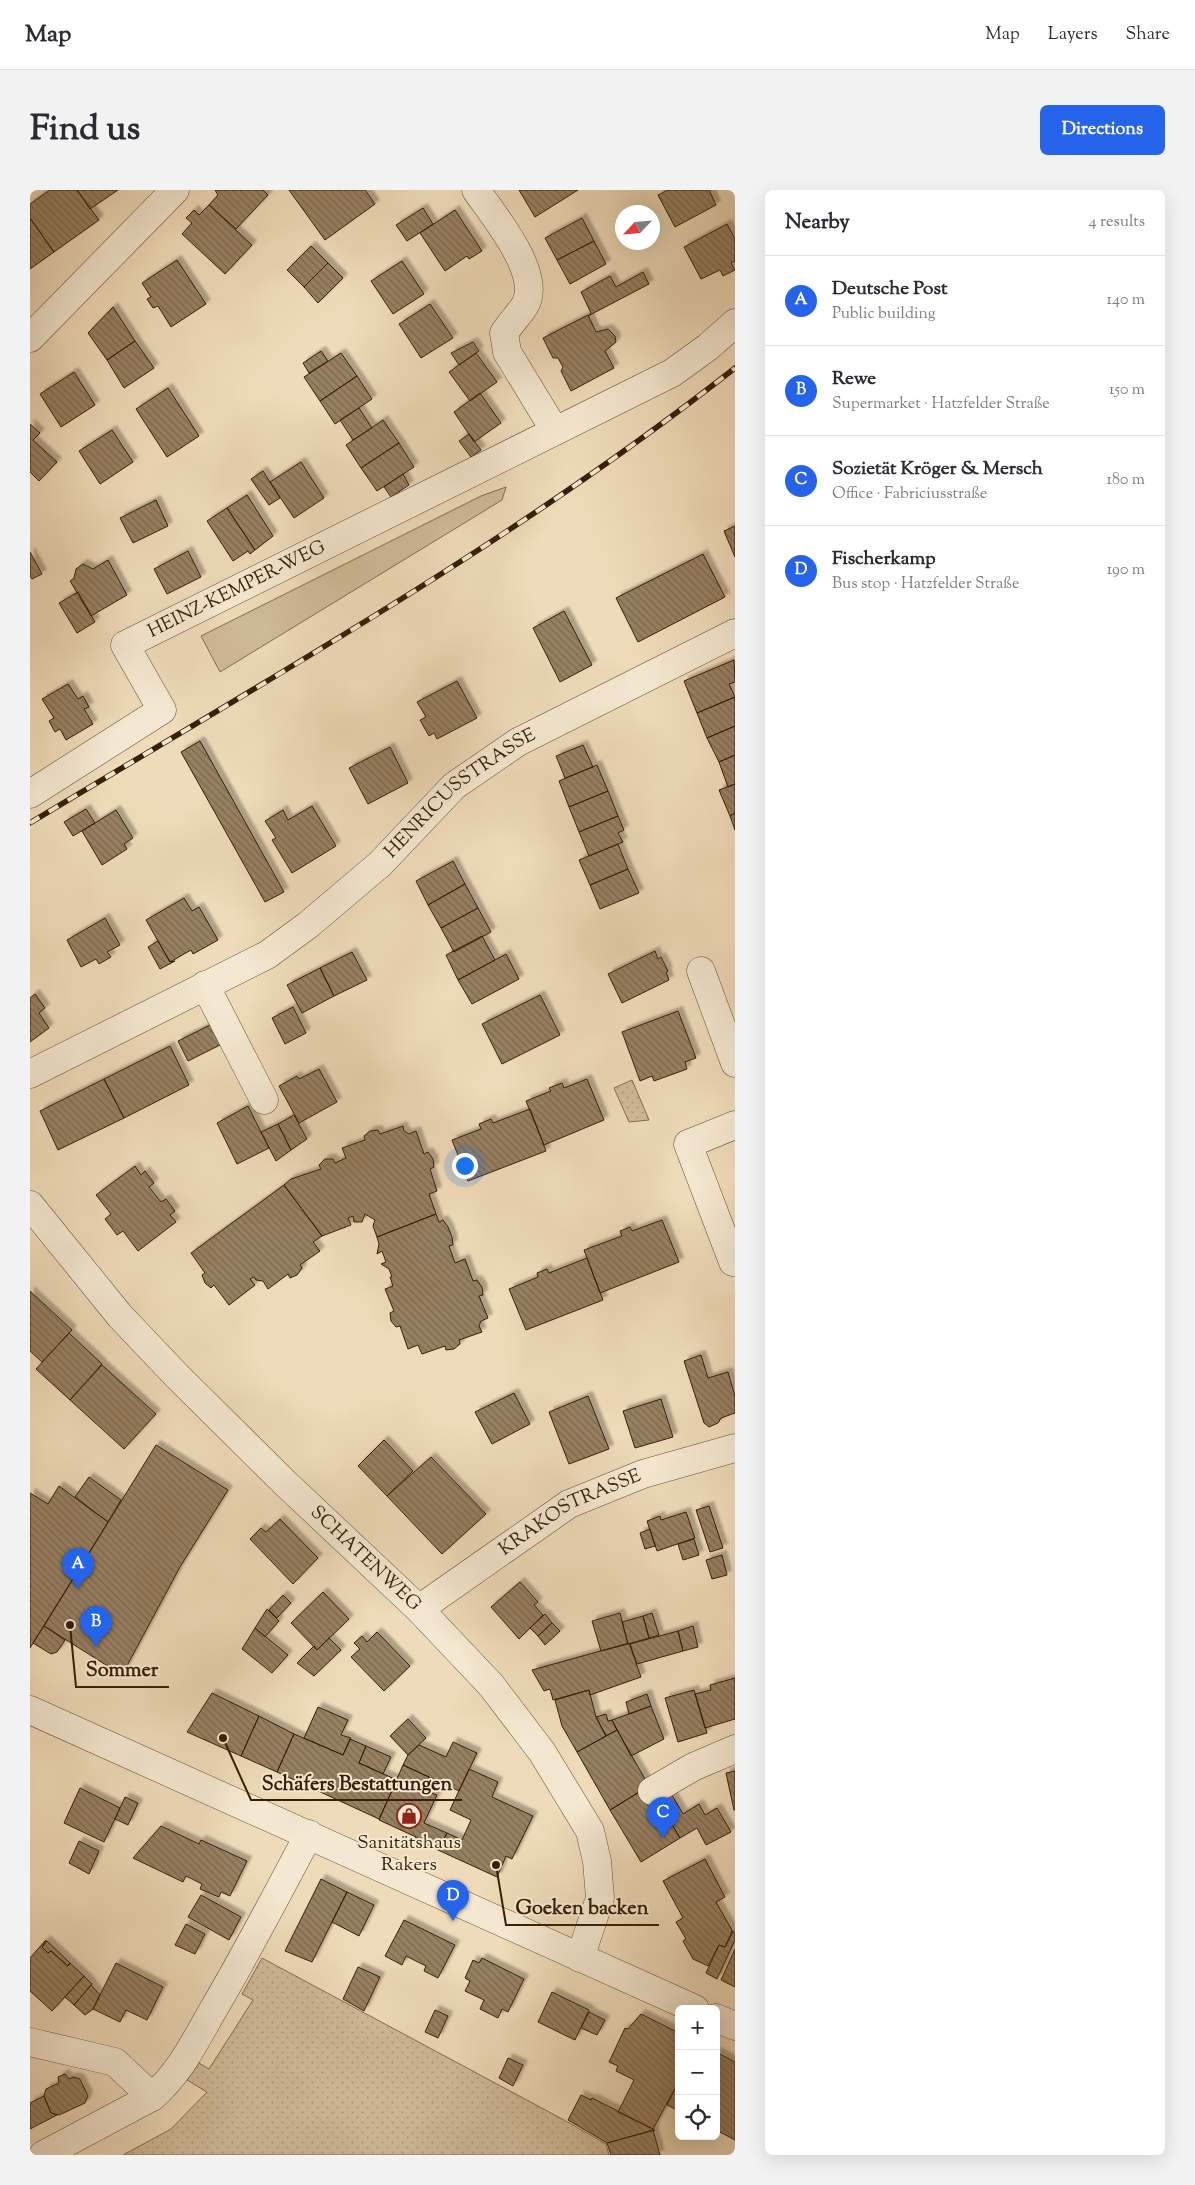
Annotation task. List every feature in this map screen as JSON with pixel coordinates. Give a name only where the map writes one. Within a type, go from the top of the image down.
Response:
[{"type":"street","points":[[30,338],[175,190]]},
{"type":"street","points":[[476,190],[522,260],[529,285],[526,304],[504,333],[506,352],[555,431]]},
{"type":"street","name":"HEINZ-KEMPER-WEG","points":[[30,794],[162,710],[125,645],[672,373],[708,347],[735,323]]},
{"type":"street","name":"HENRICUSSTRASSE","points":[[30,1074],[266,955],[308,925],[380,864],[454,786],[485,763],[518,742],[735,633]]},
{"type":"street","points":[[701,971],[735,1063]]},
{"type":"street","points":[[206,985],[264,1100]]},
{"type":"street","points":[[735,1125],[688,1144],[733,1262],[735,1261]]},
{"type":"street","name":"SCHATENWEG","points":[[30,1205],[120,1316],[178,1378],[284,1482],[419,1609],[505,1703],[542,1752],[590,1830],[596,1861],[600,1898],[580,1958]]},
{"type":"street","name":"KRAKOSTRASSE","points":[[419,1609],[569,1504],[643,1474],[735,1448]]},
{"type":"street","points":[[30,1710],[686,2005]]},
{"type":"street","points":[[652,1791],[693,1767],[735,1750]]},
{"type":"street","points":[[43,2155],[152,2097],[167,2084],[180,2067],[235,1973],[309,1834]]},
{"type":"street","points":[[720,2020],[735,2026]]},
{"type":"street","points":[[30,2042],[115,2062],[152,2097]]},
{"type":"shaded area","points":[[506,487],[502,500],[220,672],[201,636],[481,496]]},
{"type":"shaded area","points":[[632,1080],[649,1120],[629,1122],[614,1088]]},
{"type":"shaded area","points":[[262,1958],[564,2120],[606,2144],[609,2155],[123,2155],[171,2129],[207,2092],[187,2080],[199,2063],[209,2069],[253,2000],[242,1994]]},
{"type":"building","points":[[50,190],[77,190],[99,220],[54,252],[30,218],[30,204]]},
{"type":"building","points":[[77,190],[118,190],[90,209]]},
{"type":"building","points":[[215,190],[263,190],[268,195],[236,229],[209,205],[218,195]]},
{"type":"building","points":[[289,190],[365,190],[375,204],[325,240]]},
{"type":"building","points":[[519,190],[578,190],[535,217]]},
{"type":"building","points":[[668,190],[709,190],[716,205],[675,227],[658,195]]},
{"type":"building","points":[[209,205],[252,245],[225,274],[182,234],[192,223],[186,218],[194,210],[199,215]]},
{"type":"building","points":[[423,208],[433,224],[407,241],[396,225]]},
{"type":"building","points":[[455,210],[482,251],[469,259],[467,256],[445,271],[420,233]]},
{"type":"building","points":[[30,218],[54,252],[30,269]]},
{"type":"building","points":[[582,218],[594,241],[557,260],[545,238]]},
{"type":"building","points":[[727,224],[735,239],[735,261],[731,263],[735,270],[723,276],[720,270],[701,279],[684,247]]},
{"type":"building","points":[[594,241],[606,264],[570,284],[557,260]]},
{"type":"building","points":[[311,246],[328,263],[304,287],[287,270]]},
{"type":"building","points":[[177,260],[206,304],[171,327],[158,306],[153,308],[147,299],[151,297],[142,283]]},
{"type":"building","points":[[402,261],[424,294],[393,314],[371,281]]},
{"type":"building","points":[[328,263],[343,278],[318,303],[304,287]]},
{"type":"building","points":[[643,272],[649,284],[588,316],[591,313],[581,292],[610,276],[616,287]]},
{"type":"building","points":[[430,304],[453,338],[421,358],[399,324]]},
{"type":"building","points":[[113,307],[135,341],[107,360],[88,333]]},
{"type":"building","points":[[588,315],[596,332],[608,329],[615,336],[616,342],[605,351],[614,368],[571,391],[561,371],[563,367],[558,358],[553,358],[543,338]]},
{"type":"building","points":[[135,341],[154,368],[124,388],[107,360]]},
{"type":"building","points":[[473,342],[479,351],[459,365],[451,353]]},
{"type":"building","points":[[321,351],[328,361],[309,373],[303,363]]},
{"type":"building","points":[[341,353],[357,376],[320,401],[304,377]]},
{"type":"building","points":[[476,353],[497,382],[470,401],[449,372]]},
{"type":"building","points":[[74,372],[95,405],[61,427],[40,394]]},
{"type":"building","points":[[357,376],[372,399],[335,424],[320,401]]},
{"type":"building","points":[[168,388],[199,436],[167,457],[136,409]]},
{"type":"building","points":[[480,393],[501,423],[474,442],[454,412]]},
{"type":"building","points":[[359,408],[372,428],[353,440],[340,420]]},
{"type":"building","points":[[383,420],[399,443],[361,468],[346,445]]},
{"type":"building","points":[[30,424],[40,433],[33,440],[57,462],[39,481],[30,472]]},
{"type":"building","points":[[112,430],[133,462],[100,484],[79,451]]},
{"type":"building","points":[[469,434],[481,450],[471,457],[459,441]]},
{"type":"building","points":[[399,443],[414,467],[377,491],[361,468]]},
{"type":"building","points":[[301,462],[324,498],[294,518],[270,482]]},
{"type":"building","points":[[263,471],[280,498],[269,505],[251,479]]},
{"type":"building","points":[[403,474],[409,485],[391,497],[384,487]]},
{"type":"building","points":[[247,495],[273,536],[255,550],[227,508]]},
{"type":"building","points":[[156,500],[168,526],[133,543],[120,518]]},
{"type":"building","points":[[227,508],[255,550],[250,554],[248,551],[233,561],[207,521]]},
{"type":"building","points":[[735,526],[735,557],[724,531]]},
{"type":"building","points":[[188,551],[201,577],[167,594],[154,569]]},
{"type":"building","points":[[30,552],[42,574],[32,579],[30,576]]},
{"type":"building","points":[[703,554],[725,597],[638,642],[616,598]]},
{"type":"building","points":[[108,560],[127,595],[91,616],[70,581],[74,578],[76,569],[83,564],[93,569]]},
{"type":"building","points":[[78,592],[95,622],[77,633],[59,603]]},
{"type":"building","points":[[564,611],[592,665],[560,682],[533,628]]},
{"type":"building","points":[[734,660],[735,682],[729,684],[735,697],[697,713],[684,681]]},
{"type":"building","points":[[457,681],[477,718],[437,739],[434,733],[429,736],[420,720],[426,717],[417,702]]},
{"type":"building","points":[[68,684],[78,699],[83,696],[89,707],[84,709],[93,724],[66,740],[60,729],[55,732],[49,721],[54,718],[42,699]]},
{"type":"building","points":[[735,697],[735,726],[707,738],[697,713]]},
{"type":"building","points":[[735,726],[735,755],[719,762],[707,738]]},
{"type":"building","points":[[200,741],[284,892],[265,902],[181,752]]},
{"type":"building","points":[[583,745],[593,767],[565,778],[556,756]]},
{"type":"building","points":[[390,747],[408,783],[368,804],[349,768]]},
{"type":"building","points":[[735,755],[735,784],[728,787],[719,762]]},
{"type":"building","points":[[597,765],[608,791],[569,807],[559,781]]},
{"type":"building","points":[[735,784],[735,813],[730,816],[719,790]]},
{"type":"building","points":[[608,791],[618,816],[579,832],[569,807]]},
{"type":"building","points":[[312,806],[336,846],[292,873],[272,840],[276,838],[265,821],[283,810],[288,820]]},
{"type":"building","points":[[86,809],[95,823],[73,836],[64,822]]},
{"type":"building","points":[[116,810],[133,838],[124,844],[127,849],[102,865],[82,831]]},
{"type":"building","points":[[735,813],[735,830],[730,816]]},
{"type":"building","points":[[618,816],[624,830],[618,833],[623,842],[589,856],[579,832]]},
{"type":"building","points":[[618,844],[628,869],[590,885],[579,860]]},
{"type":"building","points":[[453,861],[465,884],[428,905],[416,881]]},
{"type":"building","points":[[628,869],[639,893],[600,909],[590,885]]},
{"type":"building","points":[[465,884],[478,908],[441,928],[428,905]]},
{"type":"building","points":[[184,898],[192,911],[199,907],[218,940],[193,954],[191,950],[170,962],[146,920]]},
{"type":"building","points":[[478,908],[491,932],[454,952],[441,928]]},
{"type":"building","points":[[105,918],[120,945],[107,952],[111,957],[99,964],[96,959],[81,967],[67,940]]},
{"type":"building","points":[[482,936],[495,960],[458,980],[446,955]]},
{"type":"building","points":[[158,941],[170,962],[175,961],[160,969],[148,947]]},
{"type":"building","points":[[655,951],[658,959],[661,957],[668,971],[666,972],[669,980],[622,1003],[608,974]]},
{"type":"building","points":[[352,952],[367,980],[334,996],[320,968]]},
{"type":"building","points":[[506,954],[519,979],[472,1004],[458,980]]},
{"type":"building","points":[[320,968],[334,996],[302,1013],[287,985]]},
{"type":"building","points":[[35,994],[45,1008],[39,1013],[49,1028],[30,1042],[30,998]]},
{"type":"building","points":[[540,995],[560,1035],[502,1064],[482,1024]]},
{"type":"building","points":[[293,1007],[306,1033],[285,1044],[272,1018]]},
{"type":"building","points":[[678,1011],[696,1058],[685,1062],[687,1069],[654,1081],[652,1076],[640,1081],[622,1032]]},
{"type":"building","points":[[220,1020],[230,1040],[188,1061],[178,1041]]},
{"type":"building","points":[[170,1046],[189,1085],[124,1118],[104,1079]]},
{"type":"building","points":[[319,1069],[337,1102],[299,1123],[279,1086],[297,1076],[299,1079]]},
{"type":"building","points":[[104,1079],[124,1118],[58,1150],[40,1111]]},
{"type":"building","points":[[587,1079],[604,1120],[544,1145],[526,1101],[551,1091],[549,1088],[562,1083],[564,1088]]},
{"type":"building","points":[[248,1106],[269,1148],[237,1164],[217,1123]]},
{"type":"building","points":[[530,1109],[546,1151],[468,1181],[452,1140],[481,1129],[479,1124],[491,1119],[493,1123]]},
{"type":"building","points":[[294,1115],[307,1139],[291,1150],[278,1124]]},
{"type":"building","points":[[278,1124],[291,1150],[276,1161],[261,1132]]},
{"type":"building","points":[[403,1126],[404,1131],[409,1134],[416,1131],[424,1154],[428,1152],[433,1159],[434,1167],[430,1169],[437,1191],[429,1194],[436,1214],[377,1237],[373,1226],[375,1220],[365,1214],[362,1222],[354,1222],[353,1216],[348,1218],[351,1225],[322,1236],[284,1185],[291,1179],[321,1169],[319,1165],[325,1159],[333,1159],[335,1163],[346,1158],[342,1148],[365,1140],[364,1136],[370,1131],[378,1130],[380,1134]]},
{"type":"building","points":[[135,1166],[141,1175],[145,1171],[154,1183],[149,1187],[161,1202],[166,1199],[175,1211],[170,1215],[176,1222],[138,1251],[123,1231],[117,1235],[105,1219],[111,1214],[96,1195]]},
{"type":"building","points":[[284,1185],[322,1236],[313,1242],[320,1251],[300,1265],[302,1268],[297,1275],[290,1278],[288,1274],[268,1289],[263,1281],[256,1280],[254,1277],[250,1279],[255,1285],[229,1305],[214,1285],[211,1288],[205,1283],[202,1275],[205,1273],[191,1253]]},
{"type":"building","points":[[436,1214],[439,1222],[443,1220],[448,1227],[452,1237],[453,1245],[449,1246],[455,1263],[465,1259],[473,1281],[477,1280],[482,1287],[483,1295],[479,1296],[488,1318],[481,1321],[479,1326],[482,1332],[459,1340],[460,1344],[454,1349],[446,1350],[445,1346],[422,1354],[418,1345],[408,1349],[400,1326],[396,1327],[391,1321],[390,1313],[394,1311],[385,1289],[393,1286],[390,1277],[392,1277],[389,1269],[381,1264],[386,1262],[382,1251],[377,1254],[379,1244],[377,1237]]},
{"type":"building","points":[[662,1220],[679,1262],[600,1293],[584,1250],[622,1236],[620,1231],[630,1227],[632,1231]]},
{"type":"building","points":[[587,1258],[603,1300],[526,1330],[509,1289],[538,1277],[537,1273],[547,1269],[549,1273]]},
{"type":"building","points":[[30,1291],[72,1330],[42,1362],[30,1351]]},
{"type":"building","points":[[69,1333],[102,1364],[70,1400],[36,1369]]},
{"type":"building","points":[[701,1355],[708,1378],[728,1372],[735,1396],[735,1413],[721,1418],[718,1423],[709,1427],[704,1423],[684,1361]]},
{"type":"building","points":[[102,1365],[156,1414],[124,1449],[70,1400]]},
{"type":"building","points":[[514,1393],[530,1424],[492,1444],[475,1412]]},
{"type":"building","points":[[588,1396],[609,1449],[569,1464],[549,1412]]},
{"type":"building","points":[[661,1399],[673,1437],[635,1448],[623,1411]]},
{"type":"building","points":[[384,1440],[413,1471],[387,1496],[358,1466]]},
{"type":"building","points":[[156,1445],[228,1490],[180,1567],[122,1675],[44,1626]]},
{"type":"building","points":[[431,1457],[486,1514],[442,1554],[387,1496]]},
{"type":"building","points":[[89,1477],[121,1500],[108,1522],[75,1497]]},
{"type":"building","points":[[59,1486],[108,1522],[30,1648],[30,1493],[48,1504]]},
{"type":"building","points":[[709,1506],[723,1548],[710,1552],[696,1510]]},
{"type":"building","points":[[686,1512],[695,1538],[657,1551],[647,1521],[660,1516],[661,1520]]},
{"type":"building","points":[[280,1519],[318,1558],[293,1584],[250,1539],[261,1528],[266,1532]]},
{"type":"building","points":[[650,1529],[655,1546],[645,1549],[640,1533]]},
{"type":"building","points":[[694,1539],[699,1555],[683,1560],[678,1544]]},
{"type":"building","points":[[722,1555],[727,1575],[712,1579],[706,1560]]},
{"type":"building","points":[[520,1582],[538,1602],[534,1605],[543,1615],[519,1639],[491,1607]]},
{"type":"building","points":[[323,1592],[349,1619],[317,1650],[291,1623]]},
{"type":"building","points":[[283,1595],[291,1603],[277,1618],[269,1610]]},
{"type":"building","points":[[267,1609],[279,1621],[265,1637],[255,1628]]},
{"type":"building","points":[[620,1613],[628,1644],[601,1651],[592,1621]]},
{"type":"building","points":[[652,1613],[659,1635],[649,1638],[643,1616]]},
{"type":"building","points":[[545,1614],[552,1623],[538,1636],[530,1628]]},
{"type":"building","points":[[643,1616],[649,1638],[628,1644],[622,1622]]},
{"type":"building","points":[[552,1623],[560,1631],[545,1645],[538,1636]]},
{"type":"building","points":[[44,1626],[65,1640],[57,1652],[51,1654],[33,1643]]},
{"type":"building","points":[[693,1626],[698,1647],[683,1651],[678,1631]]},
{"type":"building","points":[[255,1628],[288,1655],[272,1673],[242,1649]]},
{"type":"building","points":[[678,1631],[683,1651],[637,1664],[630,1644]]},
{"type":"building","points":[[377,1632],[410,1666],[384,1691],[351,1657],[360,1649],[354,1643],[362,1636],[367,1642]]},
{"type":"building","points":[[329,1638],[341,1650],[314,1676],[297,1663],[314,1646],[317,1650]]},
{"type":"building","points":[[629,1643],[641,1677],[590,1695],[589,1690],[553,1700],[550,1689],[544,1691],[532,1670]]},
{"type":"building","points":[[735,1678],[735,1719],[705,1728],[695,1694],[711,1690],[710,1685]]},
{"type":"building","points":[[589,1690],[596,1717],[606,1736],[577,1752],[562,1726],[555,1700]]},
{"type":"building","points":[[694,1690],[707,1733],[678,1742],[665,1698]]},
{"type":"building","points":[[212,1693],[259,1716],[241,1756],[187,1732]]},
{"type":"building","points":[[647,1694],[651,1706],[629,1714],[626,1702]]},
{"type":"building","points":[[651,1706],[664,1739],[631,1756],[612,1720]]},
{"type":"building","points":[[318,1707],[348,1720],[341,1735],[351,1738],[343,1755],[304,1738]]},
{"type":"building","points":[[606,1714],[608,1721],[612,1720],[617,1730],[606,1736],[596,1717]]},
{"type":"building","points":[[259,1716],[294,1734],[277,1772],[241,1756]]},
{"type":"building","points":[[408,1719],[426,1738],[408,1755],[390,1736]]},
{"type":"building","points":[[617,1730],[649,1786],[610,1810],[577,1752]]},
{"type":"building","points":[[294,1734],[343,1755],[350,1739],[366,1746],[359,1763],[397,1780],[379,1819],[277,1772]]},
{"type":"building","points":[[453,1742],[477,1753],[459,1791],[403,1765],[408,1755],[419,1745],[446,1757]]},
{"type":"building","points":[[366,1746],[391,1757],[383,1774],[359,1763]]},
{"type":"building","points":[[403,1765],[429,1777],[423,1790],[437,1795],[424,1823],[447,1833],[438,1850],[415,1840],[416,1837],[379,1820]]},
{"type":"building","points":[[469,1769],[498,1782],[492,1797],[533,1816],[512,1859],[506,1856],[497,1877],[438,1850],[447,1833],[462,1840],[471,1820],[450,1810]]},
{"type":"building","points":[[735,1771],[735,1810],[734,1810],[726,1773]]},
{"type":"building","points":[[649,1786],[680,1838],[641,1862],[610,1810]]},
{"type":"building","points":[[80,1788],[120,1808],[104,1842],[64,1823]]},
{"type":"building","points":[[669,1790],[683,1814],[699,1804],[705,1815],[717,1808],[731,1832],[706,1845],[697,1828],[680,1838],[656,1798]]},
{"type":"building","points":[[125,1797],[138,1803],[128,1825],[115,1819]]},
{"type":"building","points":[[161,1826],[199,1844],[201,1840],[247,1861],[230,1896],[221,1892],[219,1897],[200,1889],[202,1884],[186,1876],[183,1882],[133,1858]]},
{"type":"building","points":[[79,1841],[99,1851],[89,1874],[69,1863]]},
{"type":"building","points":[[705,1859],[725,1897],[716,1902],[733,1932],[725,1947],[719,1945],[708,1966],[693,1959],[683,1941],[686,1939],[676,1922],[683,1918],[663,1881]]},
{"type":"building","points":[[321,1879],[347,1892],[312,1962],[285,1951]]},
{"type":"building","points":[[347,1892],[374,1905],[359,1936],[332,1922]]},
{"type":"building","points":[[201,1895],[241,1917],[229,1940],[188,1917]]},
{"type":"building","points":[[404,1920],[455,1945],[438,1978],[424,1971],[426,1966],[406,1956],[402,1965],[385,1956]]},
{"type":"building","points":[[186,1924],[205,1934],[195,1954],[175,1945]]},
{"type":"building","points":[[732,1931],[735,1933],[735,1940],[717,1979],[706,1973],[719,1945],[725,1947]]},
{"type":"building","points":[[46,1940],[42,1947],[48,1953],[51,1951],[68,1966],[70,1963],[84,1976],[52,2011],[30,1991],[30,1958]]},
{"type":"building","points":[[47,1941],[70,1963],[68,1966],[51,1951],[48,1953],[42,1947]]},
{"type":"building","points":[[735,1949],[735,1987],[721,1980]]},
{"type":"building","points":[[482,1958],[524,1979],[508,2012],[502,2009],[498,2018],[480,2009],[484,2000],[465,1991],[470,1981],[465,1978],[473,1960],[479,1963]]},
{"type":"building","points":[[116,1963],[163,1987],[147,2020],[126,2010],[120,2022],[93,2009]]},
{"type":"building","points":[[358,1967],[380,1977],[364,2011],[343,1999]]},
{"type":"building","points":[[84,1976],[92,1984],[74,2005],[65,1997]]},
{"type":"building","points":[[91,1985],[100,1995],[93,2009],[85,2015],[74,2005]]},
{"type":"building","points":[[552,1992],[589,2010],[575,2040],[538,2022]]},
{"type":"building","points":[[435,2010],[448,2016],[438,2038],[425,2032]]},
{"type":"building","points":[[589,2012],[605,2020],[597,2035],[581,2028]]},
{"type":"building","points":[[641,2014],[675,2031],[675,2088],[653,2129],[618,2112],[634,2080],[616,2071],[618,2066],[609,2062],[625,2028],[628,2029]]},
{"type":"building","points":[[720,2054],[735,2062],[735,2140],[720,2132]]},
{"type":"building","points":[[508,2058],[523,2065],[513,2086],[499,2078]]},
{"type":"building","points":[[65,2074],[69,2079],[73,2077],[80,2079],[88,2096],[85,2103],[59,2115],[51,2113],[44,2096],[46,2089],[59,2083],[58,2077]]},
{"type":"building","points":[[675,2089],[675,2109],[667,2105]]},
{"type":"building","points":[[581,2095],[591,2100],[592,2098],[655,2130],[607,2143],[568,2120]]},
{"type":"building","points":[[44,2096],[51,2113],[57,2115],[30,2129],[30,2103]]},
{"type":"building","points":[[653,2130],[660,2155],[611,2155],[607,2143]]},
{"type":"railway","points":[[30,823],[300,661],[478,550],[566,492],[735,368]]},
{"type":"place","name":"Deutsche Post","points":[[78,1589]]},
{"type":"place","name":"Sommer","points":[[70,1625]]},
{"type":"place","name":"Rewe","points":[[96,1647]]},
{"type":"place","name":"Schäfers Bestattungen","points":[[223,1738]]},
{"type":"place","name":"Sanitätshaus Rakers","points":[[409,1816]]},
{"type":"place","name":"Sozietät Kröger & Mersch","points":[[663,1838]]},
{"type":"place","name":"Goeken backen","points":[[496,1865]]},
{"type":"place","name":"Fischerkamp","points":[[453,1921]]}]
